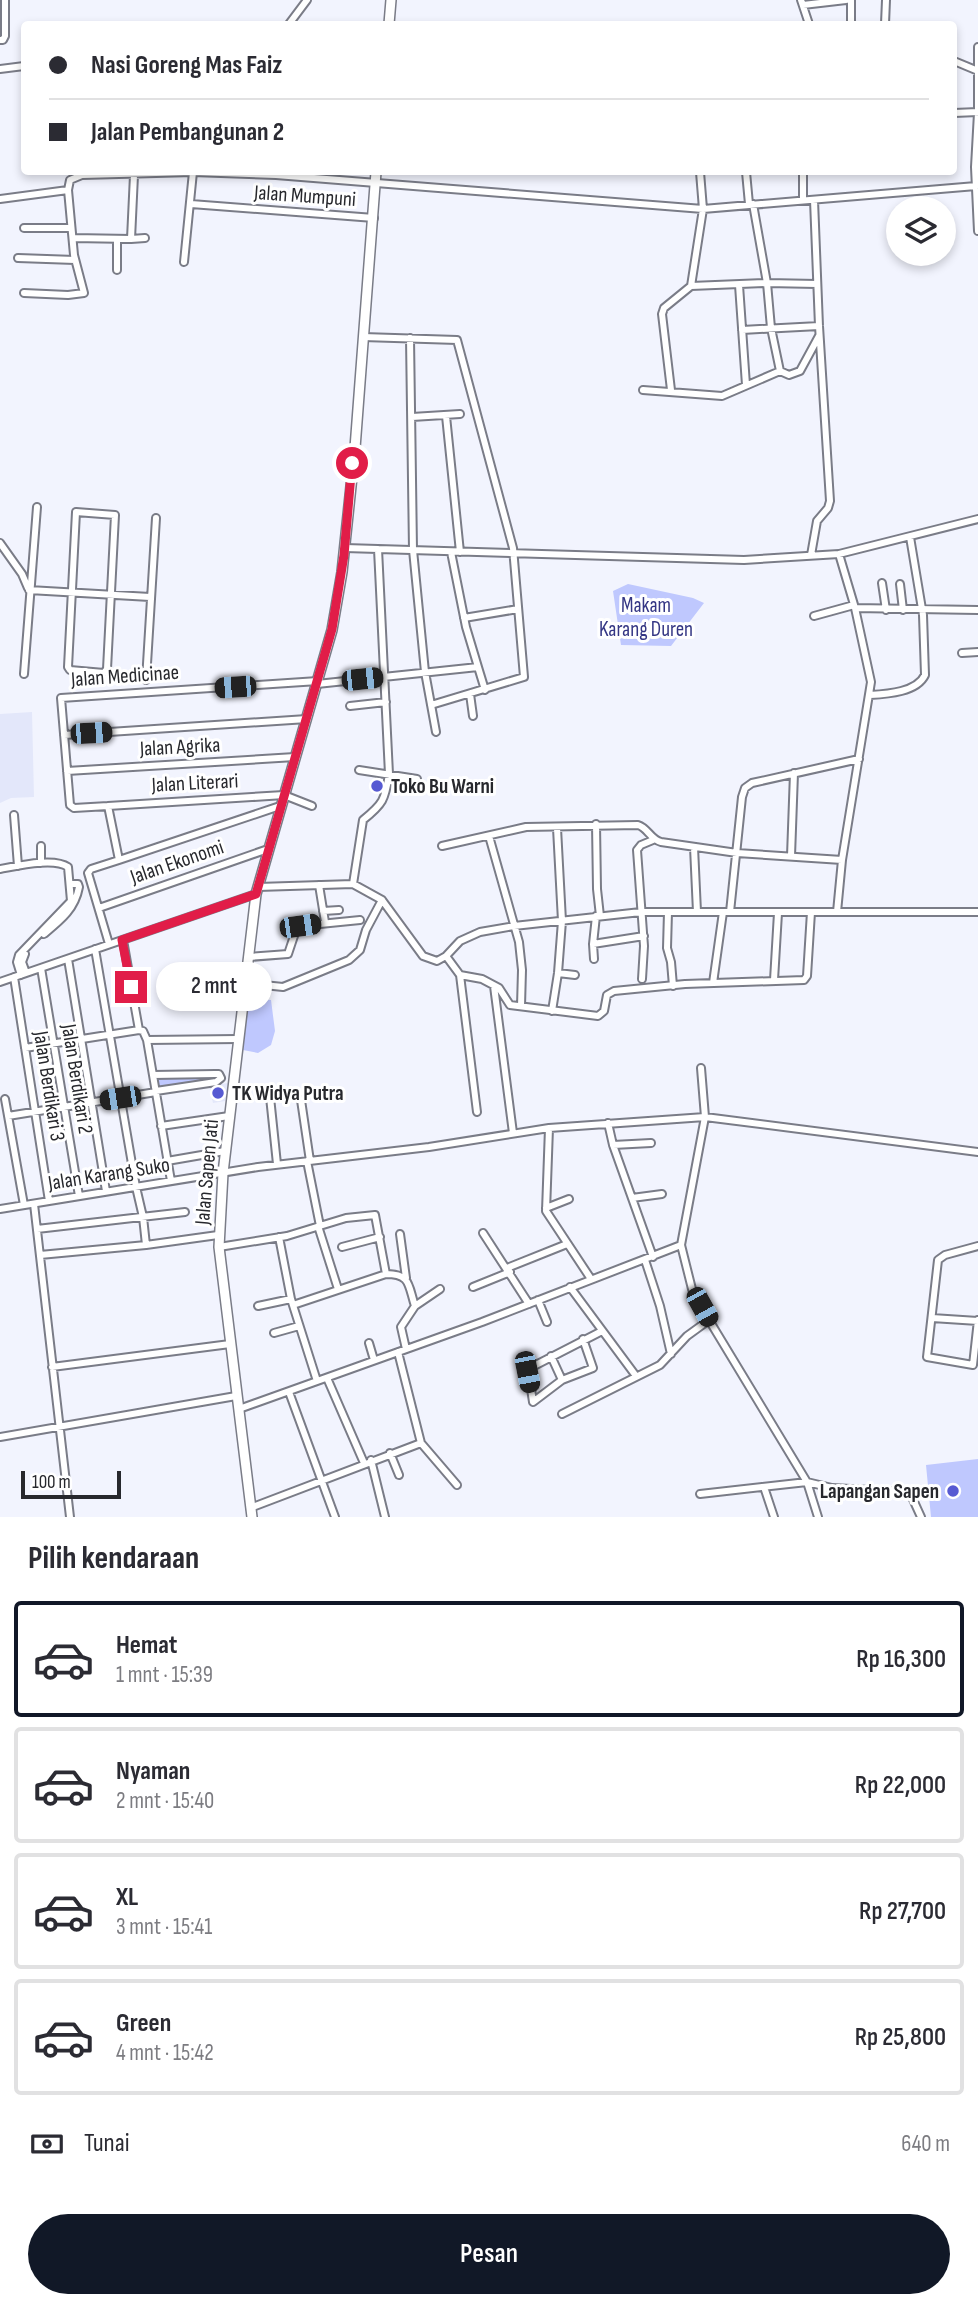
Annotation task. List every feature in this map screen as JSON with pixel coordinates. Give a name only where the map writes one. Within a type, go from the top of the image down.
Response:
[{"type":"street","points":[[0,40],[5,36],[5,0]]},
{"type":"street","points":[[291,21],[307,0]]},
{"type":"street","points":[[388,21],[391,0]]},
{"type":"street","points":[[808,21],[802,2],[848,0],[851,21]]},
{"type":"street","points":[[885,21],[886,0]]},
{"type":"street","points":[[978,47],[978,231]]},
{"type":"street","points":[[957,62],[978,71]]},
{"type":"street","points":[[0,69],[21,66]]},
{"type":"street","points":[[957,113],[978,111]]},
{"type":"street","points":[[24,293],[83,295],[75,260],[68,190],[70,180],[79,175]]},
{"type":"street","points":[[131,239],[134,175]]},
{"type":"street","points":[[184,262],[193,175]]},
{"type":"street","points":[[276,175],[703,209],[976,186]]},
{"type":"street","name":"Jalan Sapen Jati","points":[[251,1512],[218,1235],[225,1151],[257,891],[332,629],[345,548],[376,175]]},
{"type":"street","points":[[691,286],[703,209],[700,175]]},
{"type":"street","points":[[746,175],[780,371]]},
{"type":"street","points":[[803,175],[803,200]]},
{"type":"street","points":[[0,199],[68,190]]},
{"type":"street","points":[[811,555],[817,522],[830,501],[819,336],[814,200]]},
{"type":"street","name":"Jalan Mumpuni","points":[[191,204],[374,218]]},
{"type":"street","points":[[24,228],[71,228]]},
{"type":"street","points":[[73,238],[145,238]]},
{"type":"street","points":[[117,239],[117,270]]},
{"type":"street","points":[[19,258],[75,260]]},
{"type":"street","points":[[671,390],[662,314],[664,308],[691,286],[817,284]]},
{"type":"street","points":[[739,285],[746,385]]},
{"type":"street","points":[[742,330],[819,326]]},
{"type":"street","points":[[643,390],[671,390],[716,396],[728,394],[780,371],[789,375],[800,371],[819,336]]},
{"type":"street","points":[[363,337],[458,340],[514,553],[524,677],[431,705]]},
{"type":"street","points":[[410,338],[413,550],[425,672],[436,732]]},
{"type":"street","points":[[412,417],[429,413],[446,416],[460,414]]},
{"type":"street","points":[[446,416],[460,552]]},
{"type":"street","points":[[24,674],[37,507]]},
{"type":"street","points":[[76,512],[115,515],[107,669],[104,673],[68,669],[72,593],[76,512]]},
{"type":"street","points":[[146,680],[156,518]]},
{"type":"street","points":[[345,548],[744,560],[839,554],[978,519]]},
{"type":"street","points":[[870,695],[897,691],[924,679],[926,672],[922,611],[910,537]]},
{"type":"street","points":[[0,543],[22,574],[29,590]]},
{"type":"street","points":[[354,884],[363,820],[382,804],[389,774],[378,549]]},
{"type":"street","points":[[451,552],[464,618],[485,690]]},
{"type":"street","points":[[836,912],[842,860],[870,695],[870,675],[839,554]]},
{"type":"street","points":[[883,583],[886,610]]},
{"type":"street","points":[[900,584],[903,610]]},
{"type":"street","points":[[29,590],[150,597]]},
{"type":"street","points":[[814,615],[854,607],[922,611],[978,610]]},
{"type":"street","points":[[464,618],[518,609]]},
{"type":"street","points":[[962,653],[978,652]]},
{"type":"street","name":"Jalan Medicinae","points":[[64,735],[61,698],[317,682],[478,667]]},
{"type":"street","points":[[470,694],[473,716]]},
{"type":"street","points":[[350,706],[386,702]]},
{"type":"street","points":[[67,771],[64,735],[307,719]]},
{"type":"street","name":"Jalan Agrika","points":[[67,771],[295,757]]},
{"type":"street","points":[[713,983],[737,853],[745,788],[752,783],[859,759]]},
{"type":"street","points":[[359,770],[417,779]]},
{"type":"street","name":"Jalan Literari","points":[[67,771],[69,802],[74,808],[284,795]]},
{"type":"street","points":[[791,856],[794,773]]},
{"type":"street","points":[[284,795],[312,806]]},
{"type":"street","points":[[108,806],[119,860]]},
{"type":"street","points":[[109,944],[89,871],[280,806]]},
{"type":"street","points":[[14,815],[18,866]]},
{"type":"street","points":[[594,959],[593,944],[598,916],[596,824]]},
{"type":"street","points":[[442,846],[518,828],[596,824],[638,825],[645,828],[653,840]]},
{"type":"street","points":[[552,1011],[562,921],[557,828]]},
{"type":"street","points":[[489,836],[521,957],[520,1006]]},
{"type":"street","points":[[642,979],[644,936],[637,850],[641,845],[653,840],[737,853],[842,860]]},
{"type":"street","points":[[40,863],[41,846]]},
{"type":"street","points":[[694,847],[697,912]]},
{"type":"street","name":"Jalan Ekonomi","points":[[99,908],[268,849]]},
{"type":"street","points":[[0,869],[40,863],[65,864],[73,884],[69,905],[19,956],[17,965],[22,975]]},
{"type":"street","points":[[319,884],[325,922]]},
{"type":"street","points":[[0,982],[257,891],[319,884],[354,884],[382,900],[411,942],[427,959],[437,961],[446,956],[455,944],[480,932],[641,912],[978,912]]},
{"type":"street","points":[[245,983],[283,987],[349,960],[360,950],[366,930],[382,900]]},
{"type":"street","points":[[323,911],[339,910]]},
{"type":"street","points":[[668,912],[667,948],[673,986]]},
{"type":"street","points":[[460,975],[469,975],[503,991],[509,1004],[598,1016],[604,1011],[606,998],[611,992],[806,978],[811,912]]},
{"type":"street","points":[[774,980],[778,913]]},
{"type":"street","points":[[248,957],[286,955],[291,949],[298,927],[360,920]]},
{"type":"street","points":[[593,944],[644,936]]},
{"type":"street","points":[[122,940],[139,1030]]},
{"type":"street","points":[[95,949],[146,1245]]},
{"type":"street","points":[[446,956],[460,975],[477,1112]]},
{"type":"street","points":[[68,959],[106,1191]]},
{"type":"street","name":"Jalan Berdikari 2","points":[[41,968],[79,1196]]},
{"type":"street","points":[[558,973],[575,975]]},
{"type":"street","name":"Jalan Berdikari 3","points":[[22,975],[25,1048],[49,1201]]},
{"type":"street","points":[[494,986],[513,1133]]},
{"type":"street","points":[[25,1048],[143,1031],[147,1040],[171,1181]]},
{"type":"street","points":[[147,1040],[238,1039]]},
{"type":"street","points":[[701,1068],[705,1117],[681,1245],[692,1289],[807,1482],[818,1517]]},
{"type":"street","points":[[8,1116],[221,1079],[215,1074],[153,1075]]},
{"type":"street","points":[[270,1097],[277,1164]]},
{"type":"street","points":[[5,1099],[24,1205]]},
{"type":"street","points":[[301,1100],[319,1226],[338,1289]]},
{"type":"street","points":[[162,1126],[229,1116]]},
{"type":"street","name":"Jalan Karang Suko","points":[[0,1209],[277,1164],[464,1142],[550,1128],[705,1117],[978,1152]]},
{"type":"street","points":[[608,1123],[613,1145],[653,1257]]},
{"type":"street","points":[[550,1128],[546,1208],[591,1279]]},
{"type":"street","points":[[613,1145],[651,1143]]},
{"type":"street","points":[[167,1161],[225,1151]]},
{"type":"street","points":[[632,1198],[662,1194]]},
{"type":"street","points":[[546,1208],[569,1199]]},
{"type":"street","points":[[34,1203],[70,1517]]},
{"type":"street","points":[[37,1229],[185,1212]]},
{"type":"street","points":[[219,1247],[279,1237],[346,1218],[375,1214],[386,1274]]},
{"type":"street","points":[[483,1233],[529,1304]]},
{"type":"street","points":[[400,1234],[406,1278],[415,1306]]},
{"type":"street","points":[[40,1255],[218,1235]]},
{"type":"street","points":[[279,1237],[292,1302],[317,1381]]},
{"type":"street","points":[[342,1247],[380,1237]]},
{"type":"street","points":[[473,1287],[567,1244]]},
{"type":"street","points":[[239,1409],[500,1316],[681,1245]]},
{"type":"street","points":[[932,1318],[978,1321],[973,1366],[928,1358],[932,1318],[939,1259],[978,1246]]},
{"type":"street","points":[[645,1260],[660,1306],[671,1354]]},
{"type":"street","points":[[258,1306],[292,1302],[386,1274],[400,1274],[406,1278]]},
{"type":"street","points":[[570,1287],[636,1376]]},
{"type":"street","points":[[406,1349],[401,1327],[415,1306],[440,1289]]},
{"type":"street","points":[[538,1300],[547,1322]]},
{"type":"street","points":[[562,1414],[660,1365],[687,1336],[709,1320]]},
{"type":"street","points":[[274,1333],[299,1326]]},
{"type":"street","points":[[583,1339],[593,1368],[562,1380],[533,1402],[527,1371],[551,1356],[583,1339],[602,1331]]},
{"type":"street","points":[[369,1343],[374,1360]]},
{"type":"street","points":[[52,1367],[230,1344]]},
{"type":"street","points":[[398,1352],[421,1443],[457,1485]]},
{"type":"street","points":[[551,1356],[562,1380]]},
{"type":"street","points":[[327,1378],[368,1462],[385,1517]]},
{"type":"street","points":[[289,1392],[335,1517]]},
{"type":"street","points":[[0,1437],[236,1396]]},
{"type":"street","points":[[251,1512],[390,1453],[421,1443]]},
{"type":"street","points":[[390,1453],[399,1475]]},
{"type":"street","points":[[700,1494],[807,1482],[832,1488],[907,1492],[921,1517]]},
{"type":"street","points":[[764,1487],[774,1517]]},
{"type":"shaded area","points":[[32,712],[34,797],[11,798],[0,803],[0,714]]},
{"type":"shaded area","name":"TK Widya Putra","points":[[228,1083],[225,1101],[213,1103],[209,1086]]},
{"type":"green space","name":"Makam Karang Duren","points":[[628,584],[693,598],[704,603],[671,646],[621,645],[613,591]]},
{"type":"green space","points":[[248,998],[271,1000],[275,1031],[271,1045],[258,1053],[243,1050]]},
{"type":"green space","points":[[216,1075],[220,1079],[158,1089],[155,1077]]},
{"type":"green space","name":"Lapangan Sapen","points":[[978,1459],[978,1517],[931,1517],[926,1465]]},
{"type":"place","name":"Toko Bu Warni","points":[[377,786]]},
{"type":"place","name":"TK Widya Putra","points":[[218,1093]]},
{"type":"place","name":"Lapangan Sapen","points":[[953,1491]]},
{"type":"route","points":[[131,987],[122,940],[256,894],[332,629],[344,555],[352,463]]}]
